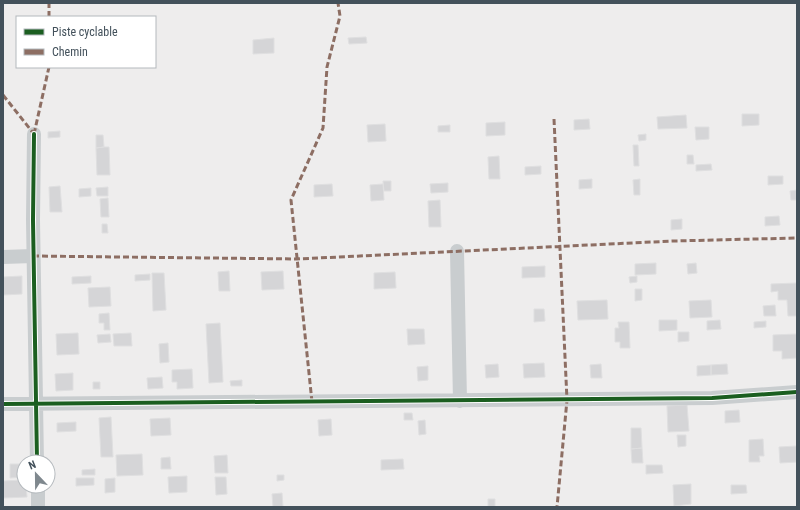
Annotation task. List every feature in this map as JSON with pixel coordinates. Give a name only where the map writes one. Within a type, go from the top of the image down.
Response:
[{"type":"street","points":[[34,134],[33,256],[37,454]]},
{"type":"street","points":[[457,251],[460,401]]},
{"type":"street","points":[[3,257],[33,256]]},
{"type":"street","points":[[3,404],[712,398],[797,392]]},
{"type":"street","points":[[38,494],[38,507]]},
{"type":"building","points":[[366,37],[367,43],[349,44],[348,38]]},
{"type":"building","points":[[274,38],[274,53],[253,54],[253,40]]},
{"type":"building","points":[[742,114],[759,114],[759,125],[742,126]]},
{"type":"building","points":[[686,115],[687,128],[658,129],[657,117]]},
{"type":"building","points":[[589,119],[590,129],[574,130],[574,120]]},
{"type":"building","points":[[505,122],[505,135],[486,136],[486,123]]},
{"type":"building","points":[[385,124],[386,141],[368,142],[367,125]]},
{"type":"building","points":[[450,125],[450,132],[438,132],[438,126]]},
{"type":"building","points":[[695,127],[709,127],[709,139],[696,140]]},
{"type":"building","points":[[60,131],[60,137],[48,138],[48,132]]},
{"type":"building","points":[[646,134],[646,140],[639,141],[638,135]]},
{"type":"building","points":[[96,135],[103,135],[104,147],[96,148]]},
{"type":"building","points":[[633,145],[638,145],[639,166],[634,166]]},
{"type":"building","points":[[109,147],[110,175],[97,175],[96,148]]},
{"type":"building","points":[[687,155],[693,155],[694,164],[687,164]]},
{"type":"building","points":[[499,156],[500,179],[489,179],[488,157]]},
{"type":"building","points":[[711,164],[712,170],[696,171],[696,165]]},
{"type":"building","points":[[541,166],[541,174],[525,175],[525,167]]},
{"type":"building","points":[[768,176],[783,176],[783,184],[768,185]]},
{"type":"building","points":[[592,179],[592,188],[579,189],[579,180]]},
{"type":"building","points":[[640,179],[640,195],[634,195],[633,180]]},
{"type":"building","points":[[383,181],[391,181],[391,191],[384,191]]},
{"type":"building","points":[[448,183],[448,192],[431,193],[430,184]]},
{"type":"building","points":[[332,184],[333,196],[314,197],[314,185]]},
{"type":"building","points":[[383,184],[384,200],[371,201],[370,185]]},
{"type":"building","points":[[60,186],[62,212],[50,212],[49,187]]},
{"type":"building","points":[[108,187],[108,196],[97,196],[96,188]]},
{"type":"building","points":[[91,188],[91,196],[79,197],[79,189]]},
{"type":"building","points":[[797,190],[797,200],[791,200],[790,191]]},
{"type":"building","points":[[108,198],[109,217],[101,217],[100,199]]},
{"type":"building","points":[[440,200],[441,227],[429,227],[428,201]]},
{"type":"building","points":[[779,216],[780,225],[765,226],[765,217]]},
{"type":"building","points":[[682,219],[682,229],[671,230],[671,220]]},
{"type":"building","points":[[102,224],[107,224],[108,233],[102,233]]},
{"type":"building","points":[[656,263],[656,274],[635,275],[635,264]]},
{"type":"building","points":[[696,263],[697,273],[688,274],[687,264]]},
{"type":"building","points":[[545,266],[545,277],[522,278],[522,267]]},
{"type":"building","points":[[229,271],[230,291],[219,291],[218,272]]},
{"type":"building","points":[[283,271],[284,289],[262,290],[261,272]]},
{"type":"building","points":[[395,272],[396,288],[374,289],[374,273]]},
{"type":"building","points":[[152,273],[164,273],[166,310],[153,311]]},
{"type":"building","points":[[150,274],[150,280],[135,281],[135,275]]},
{"type":"building","points":[[22,276],[22,294],[3,295],[3,277]]},
{"type":"building","points":[[91,276],[91,283],[72,284],[72,277]]},
{"type":"building","points":[[637,276],[637,282],[630,283],[629,277]]},
{"type":"building","points":[[797,283],[797,316],[788,316],[787,300],[778,300],[778,291],[771,292],[771,284]]},
{"type":"building","points":[[110,287],[111,306],[89,307],[88,288]]},
{"type":"building","points":[[635,289],[642,289],[642,300],[635,301]]},
{"type":"building","points":[[607,300],[608,319],[578,320],[577,301]]},
{"type":"building","points":[[711,300],[712,317],[690,318],[689,301]]},
{"type":"building","points":[[775,305],[776,316],[764,316],[763,306]]},
{"type":"building","points":[[534,309],[544,309],[545,321],[534,322]]},
{"type":"building","points":[[109,313],[110,330],[104,330],[104,323],[99,323],[99,314]]},
{"type":"building","points":[[659,320],[677,320],[677,330],[659,331]]},
{"type":"building","points":[[720,320],[721,329],[707,330],[707,321]]},
{"type":"building","points":[[766,321],[766,327],[754,328],[754,322]]},
{"type":"building","points":[[618,322],[629,322],[630,348],[620,348],[620,342],[615,342],[615,328],[619,328]]},
{"type":"building","points":[[220,323],[223,382],[209,383],[206,324]]},
{"type":"building","points":[[407,329],[424,329],[425,344],[408,345]]},
{"type":"building","points":[[678,332],[689,332],[689,341],[678,342]]},
{"type":"building","points":[[78,333],[79,354],[57,355],[56,334]]},
{"type":"building","points":[[131,333],[132,346],[114,346],[113,334]]},
{"type":"building","points":[[110,334],[111,342],[98,343],[97,335]]},
{"type":"building","points":[[797,334],[797,358],[782,359],[782,351],[773,351],[773,335]]},
{"type":"building","points":[[168,343],[169,362],[160,363],[159,344]]},
{"type":"building","points":[[544,363],[545,377],[524,378],[523,364]]},
{"type":"building","points":[[498,364],[499,377],[486,378],[485,365]]},
{"type":"building","points":[[601,364],[602,378],[591,378],[590,365]]},
{"type":"building","points":[[727,364],[728,374],[711,375],[711,365]]},
{"type":"building","points":[[711,365],[711,375],[697,376],[697,366]]},
{"type":"building","points":[[428,366],[428,380],[418,381],[417,367]]},
{"type":"building","points":[[192,369],[193,388],[177,389],[177,382],[172,382],[172,370]]},
{"type":"building","points":[[73,373],[73,390],[56,391],[55,374]]},
{"type":"building","points":[[162,377],[163,388],[148,389],[147,378]]},
{"type":"building","points":[[242,380],[242,386],[231,386],[230,381]]},
{"type":"building","points":[[93,382],[100,382],[100,389],[93,389]]},
{"type":"building","points":[[687,405],[689,431],[668,432],[667,406]]},
{"type":"building","points":[[739,410],[740,422],[725,423],[725,411]]},
{"type":"building","points":[[404,413],[412,413],[413,420],[404,420]]},
{"type":"building","points":[[111,417],[113,457],[101,457],[99,418]]},
{"type":"building","points":[[170,418],[171,435],[151,436],[150,419]]},
{"type":"building","points":[[331,419],[332,435],[319,436],[318,420]]},
{"type":"building","points":[[425,420],[426,434],[419,435],[418,421]]},
{"type":"building","points":[[76,422],[76,431],[57,432],[57,423]]},
{"type":"building","points":[[631,428],[641,428],[642,448],[631,449]]},
{"type":"building","points":[[677,435],[686,435],[686,446],[678,447]]},
{"type":"building","points":[[763,439],[764,456],[759,456],[760,462],[749,462],[749,440]]},
{"type":"building","points":[[797,446],[797,462],[780,463],[779,447]]},
{"type":"building","points":[[642,448],[643,463],[632,463],[631,449]]},
{"type":"building","points":[[142,454],[143,475],[117,476],[116,455]]},
{"type":"building","points":[[227,455],[228,473],[215,473],[214,456]]},
{"type":"building","points":[[170,457],[171,469],[161,469],[161,458]]},
{"type":"building","points":[[403,459],[404,469],[381,470],[381,460]]},
{"type":"building","points":[[10,464],[16,464],[16,478],[10,478]]},
{"type":"building","points":[[646,465],[662,465],[663,473],[646,474]]},
{"type":"building","points":[[95,469],[95,475],[82,475],[82,470]]},
{"type":"building","points":[[277,475],[284,475],[284,480],[277,481]]},
{"type":"building","points":[[187,476],[187,492],[169,493],[168,477]]},
{"type":"building","points":[[215,477],[226,477],[227,494],[216,495]]},
{"type":"building","points":[[76,478],[94,478],[94,485],[76,486]]},
{"type":"building","points":[[115,478],[115,492],[105,493],[105,479]]},
{"type":"building","points":[[16,480],[16,494],[27,494],[27,497],[3,498],[3,481]]},
{"type":"building","points":[[691,484],[691,504],[674,506],[673,485]]},
{"type":"building","points":[[731,485],[746,485],[747,493],[731,494]]},
{"type":"building","points":[[282,493],[283,507],[273,507],[272,494]]},
{"type":"building","points":[[488,499],[495,499],[495,507],[488,507]]},
{"type":"marked path","points":[[49,3],[49,16]]},
{"type":"marked path","points":[[312,402],[291,200],[323,128],[327,67],[340,16],[338,3]]},
{"type":"marked path","points":[[34,134],[49,68]]},
{"type":"marked path","points":[[3,95],[34,134]]},
{"type":"marked path","points":[[554,119],[567,400],[557,507]]},
{"type":"marked path","points":[[33,256],[297,259],[673,241],[797,238]]},
{"type":"cycle path","points":[[34,134],[33,220],[37,454]]},
{"type":"cycle path","points":[[3,404],[712,398],[797,392]]}]
